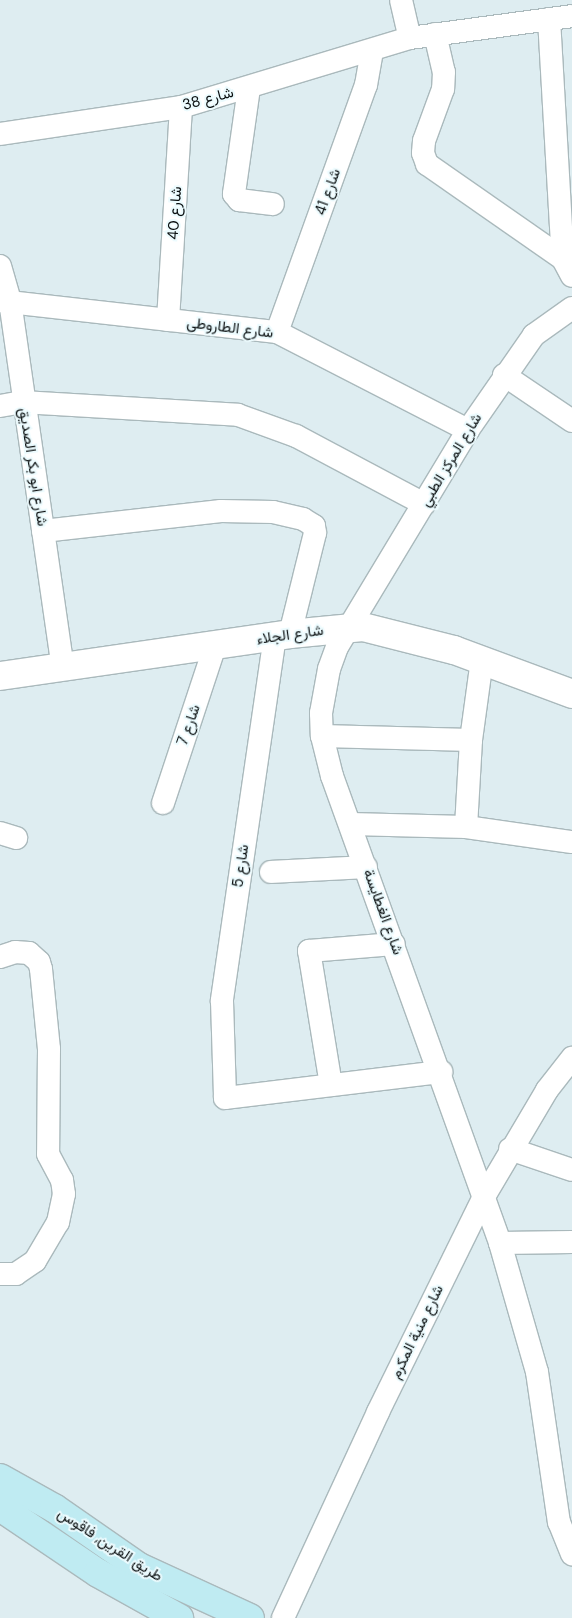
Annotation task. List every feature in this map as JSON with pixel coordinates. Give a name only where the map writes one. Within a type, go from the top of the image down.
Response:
[{"type":"main road","name":"طريق القرين, فاقوس","points":[[0,1478],[54,1508],[139,1567],[250,1618]]},
{"type":"main road","name":"طريق القرين, فاقوس","points":[[0,1507],[43,1533],[98,1573],[179,1618]]},
{"type":"street","points":[[401,0],[410,38]]},
{"type":"street","name":"شارع 38","points":[[0,134],[182,106],[249,88],[410,38],[572,16]]},
{"type":"street","points":[[549,19],[567,268]]},
{"type":"street","points":[[435,34],[444,72],[443,88],[424,141],[423,153],[427,164],[567,268]]},
{"type":"street","name":"شارع 41","points":[[277,332],[366,85],[372,51]]},
{"type":"street","points":[[249,88],[234,194],[239,200],[273,204]]},
{"type":"street","name":"شارع 40","points":[[168,320],[182,106]]},
{"type":"street","name":"شارع ابو بكر الصديق","points":[[0,266],[44,531],[63,668]]},
{"type":"street","name":"شارع الطاروطى","points":[[5,301],[277,332],[468,430]]},
{"type":"street","name":"شارع المركز الطبي","points":[[348,628],[468,430],[504,375],[534,335],[572,308]]},
{"type":"street","points":[[504,375],[572,421]]},
{"type":"street","points":[[0,406],[22,402],[238,415],[296,436],[424,504]]},
{"type":"street","name":"شارع 5","points":[[44,531],[221,511],[273,512],[303,519],[314,526],[315,533],[282,635],[222,1001],[220,1035],[225,1098],[331,1085]]},
{"type":"street","name":"شارع الجلاء","points":[[0,676],[282,635],[348,628],[385,631],[482,660],[572,694]]},
{"type":"street","name":"شارع الغطايسة","points":[[348,628],[337,647],[325,683],[322,736],[326,758],[441,1072],[500,1243],[537,1372],[559,1522],[572,1554]]},
{"type":"street","name":"شارع 7","points":[[163,804],[216,646]]},
{"type":"street","points":[[466,827],[471,740],[482,660]]},
{"type":"street","points":[[322,736],[471,740]]},
{"type":"street","points":[[351,824],[466,827],[572,842]]},
{"type":"street","points":[[271,872],[366,867]]},
{"type":"street","points":[[394,944],[309,951],[331,1085],[441,1072]]},
{"type":"street","points":[[0,957],[15,952],[29,953],[39,962],[41,969],[49,1048],[48,1154],[62,1180],[64,1194],[58,1222],[36,1261],[16,1274],[0,1274]]},
{"type":"street","name":"شارع منية المكرم","points":[[283,1618],[378,1412],[485,1195],[510,1149],[547,1090],[572,1058]]},
{"type":"street","points":[[510,1149],[572,1170]]},
{"type":"street","points":[[500,1243],[572,1242]]}]
